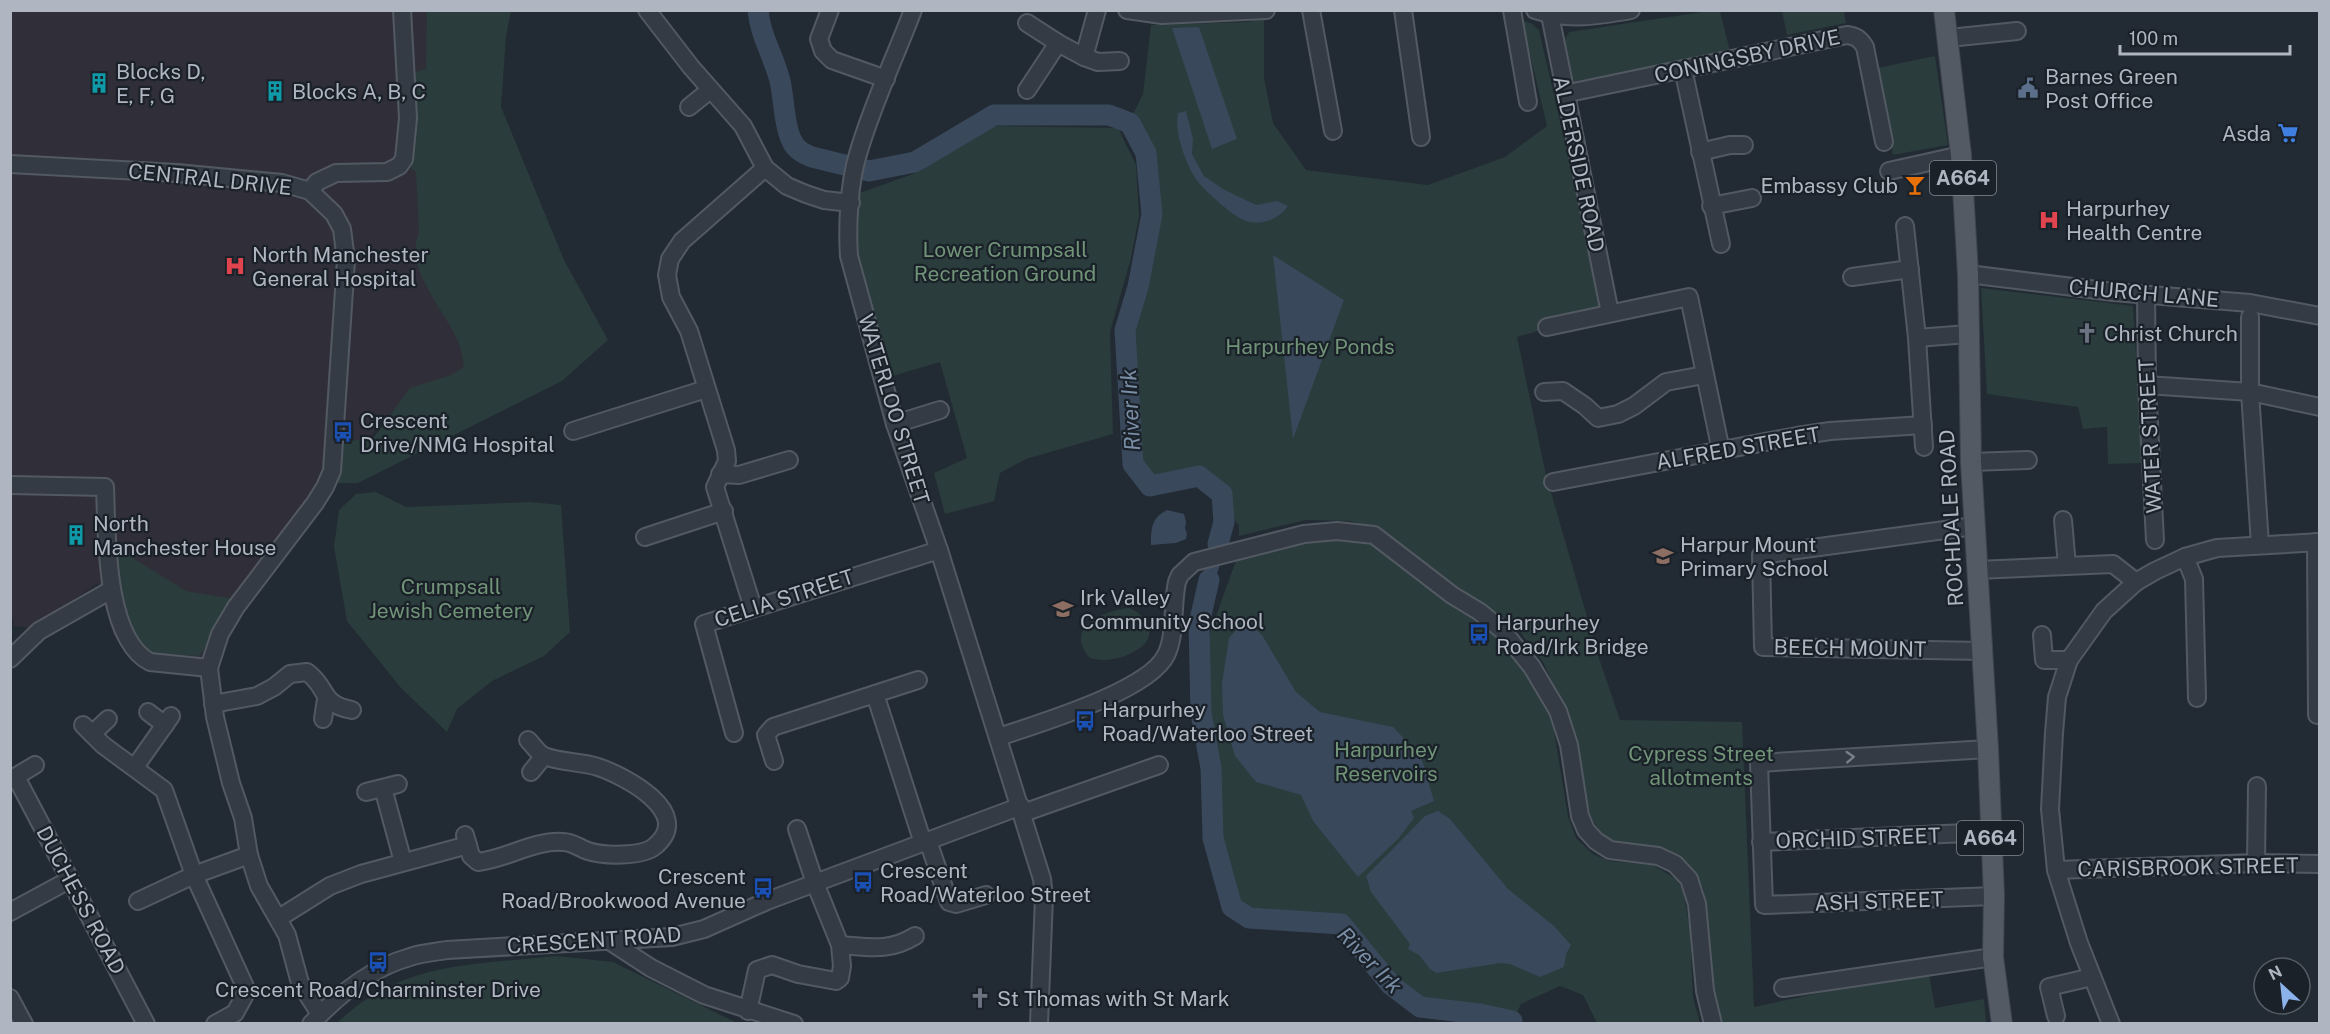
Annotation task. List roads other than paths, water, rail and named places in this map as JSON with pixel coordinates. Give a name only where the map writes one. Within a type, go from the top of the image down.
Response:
[{"type":"main road","name":"ROCHDALE ROAD","points":[[1944,10],[1961,155],[1968,274],[1971,462],[1988,749],[1994,896],[1993,957],[2002,1023]]},
{"type":"street","name":"CENTRAL DRIVE","points":[[10,164],[208,176],[282,183],[310,191],[317,182],[336,173],[394,170],[401,164],[406,149],[408,118],[402,10]]},
{"type":"street","points":[[647,10],[710,90],[743,126],[765,168],[787,186],[824,200],[850,203]]},
{"type":"street","points":[[831,10],[819,39],[823,51],[832,60],[886,80]]},
{"type":"street","name":"WATERLOO STREET","points":[[913,10],[857,155],[850,203],[848,239],[852,274],[895,424],[939,550],[1040,868],[1044,897],[1039,1023]]},
{"type":"street","points":[[1084,57],[1097,10]]},
{"type":"street","points":[[1127,10],[1162,13],[1266,10]]},
{"type":"street","points":[[1311,10],[1333,131]]},
{"type":"street","points":[[1403,10],[1421,137]]},
{"type":"street","points":[[1512,10],[1528,102]]},
{"type":"street","points":[[1542,13],[1584,18],[1631,10]]},
{"type":"street","name":"ALDERSIDE ROAD","points":[[1542,13],[1564,94],[1610,313]]},
{"type":"street","points":[[1027,23],[1084,57],[1098,62],[1120,62]]},
{"type":"street","points":[[1948,38],[2017,31]]},
{"type":"street","name":"CONINGSBY DRIVE","points":[[1564,94],[1847,34],[1858,38],[1864,47],[1884,142]]},
{"type":"street","points":[[1027,90],[1058,43]]},
{"type":"street","points":[[1683,69],[1721,244]]},
{"type":"street","points":[[689,107],[710,90]]},
{"type":"street","points":[[1700,152],[1730,145],[1743,145]]},
{"type":"street","points":[[1889,171],[1961,155]]},
{"type":"street","points":[[753,608],[715,487],[727,456],[689,331],[668,288],[667,275],[670,259],[682,241],[765,168]]},
{"type":"street","points":[[310,191],[334,214],[342,230],[346,260],[332,471],[315,503],[236,607],[220,634],[209,668],[213,704],[231,783],[243,818],[249,855],[260,886],[287,935],[300,983],[315,1019]]},
{"type":"street","points":[[1711,206],[1752,198]]},
{"type":"street","points":[[1905,226],[1917,338],[1924,447]]},
{"type":"street","points":[[1852,277],[1910,269]]},
{"type":"street","name":"CHURCH LANE","points":[[1968,274],[2146,295],[2250,303],[2319,316]]},
{"type":"street","name":"WATER STREET","points":[[2146,295],[2147,385],[2156,540]]},
{"type":"street","points":[[1546,327],[1689,297],[1721,451]]},
{"type":"street","points":[[2250,317],[2250,392],[2260,544]]},
{"type":"street","points":[[1917,338],[1968,334]]},
{"type":"street","points":[[1544,392],[1563,391],[1598,418],[1626,410],[1666,382],[1704,375]]},
{"type":"street","points":[[2147,385],[2250,392],[2319,407]]},
{"type":"street","points":[[573,431],[706,389]]},
{"type":"street","points":[[895,424],[940,410]]},
{"type":"street","name":"ALFRED STREET","points":[[1553,482],[1830,431],[1923,425]]},
{"type":"street","points":[[720,474],[739,476],[789,460]]},
{"type":"street","points":[[1971,462],[2028,460]]},
{"type":"street","points":[[10,484],[105,488],[106,549],[111,590],[127,635],[142,657],[150,662],[209,668]]},
{"type":"street","points":[[645,537],[724,511]]},
{"type":"street","points":[[2063,520],[2067,566]]},
{"type":"street","name":"BEECH MOUNT","points":[[1974,526],[1761,555],[1763,647],[1982,651]]},
{"type":"street","points":[[999,736],[1079,710],[1145,678],[1157,668],[1169,648],[1180,574],[1194,561],[1325,531],[1360,532],[1374,536],[1502,630],[1532,667],[1558,711],[1569,745],[1580,816],[1586,830],[1596,841],[1610,850],[1658,856],[1675,864],[1689,879],[1697,904],[1705,991],[1713,1023]]},
{"type":"street","points":[[2111,1023],[2092,977],[2056,870],[2050,809],[2053,744],[2057,697],[2069,660],[2104,611],[2136,582],[2185,557],[2217,548],[2318,542],[2317,715]]},
{"type":"street","name":"CELIA STREET","points":[[734,733],[698,626],[939,550]]},
{"type":"street","points":[[2185,557],[2194,579],[2197,698]]},
{"type":"street","points":[[1977,570],[2113,564],[2136,582]]},
{"type":"street","points":[[10,659],[39,631],[111,590]]},
{"type":"street","points":[[2042,634],[2044,660],[2069,660]]},
{"type":"street","points":[[213,704],[257,696],[274,687],[290,674],[307,672],[318,680],[326,699],[323,719]]},
{"type":"street","points":[[774,761],[766,735],[773,727],[918,680]]},
{"type":"street","points":[[875,694],[949,902],[956,904],[986,895]]},
{"type":"street","points":[[326,699],[339,707],[352,710]]},
{"type":"street","points":[[135,768],[168,721],[148,712]]},
{"type":"street","points":[[108,719],[87,729],[103,745],[164,790],[194,875],[247,991],[235,1013],[215,1023]]},
{"type":"street","points":[[279,918],[330,886],[466,840],[471,856],[478,862],[559,841],[594,852],[637,854],[650,850],[658,844],[665,834],[666,824],[666,814],[661,805],[620,777],[599,767],[544,756],[528,740]]},
{"type":"street","points":[[1761,842],[1759,763],[1988,749]]},
{"type":"street","points":[[531,772],[544,756]]},
{"type":"street","points":[[14,779],[35,765]]},
{"type":"street","name":"CRESCENT ROAD","points":[[315,1019],[359,981],[411,956],[447,950],[672,938],[704,929],[815,883],[926,842],[1158,765]]},
{"type":"street","name":"DUCHESS ROAD","points":[[14,779],[146,1023]]},
{"type":"street","points":[[366,792],[391,786],[403,862]]},
{"type":"street","points":[[2256,863],[2257,786]]},
{"type":"street","points":[[748,1011],[757,970],[772,965],[798,974],[836,981],[840,978],[842,966],[840,945],[815,883],[797,829]]},
{"type":"street","name":"ORCHID STREET","points":[[1761,842],[1990,832]]},
{"type":"street","name":"ASH STREET","points":[[1761,842],[1764,905],[1994,896]]},
{"type":"street","points":[[138,901],[194,875],[249,855]]},
{"type":"street","name":"CARISBROOK STREET","points":[[2056,870],[2256,863],[2319,864]]},
{"type":"street","points":[[10,912],[69,880]]},
{"type":"street","points":[[840,945],[886,948],[903,943],[915,936]]},
{"type":"street","points":[[608,940],[651,968],[704,995],[748,1011],[794,1023]]},
{"type":"street","points":[[1783,988],[1993,957]]},
{"type":"street","points":[[2056,1017],[2049,987],[2092,977]]},
{"type":"street","points":[[10,998],[24,1023]]},
{"type":"water","points":[[1199,27],[1237,139],[1212,149],[1172,28]]},
{"type":"water","points":[[1186,111],[1193,139],[1192,154],[1204,176],[1223,189],[1256,205],[1277,201],[1288,206],[1284,211],[1264,222],[1246,221],[1227,209],[1205,190],[1188,165],[1181,147],[1178,113]]},
{"type":"water","points":[[1273,255],[1344,300],[1293,439]]},
{"type":"water","points":[[1167,510],[1184,514],[1186,539],[1176,543],[1151,545],[1153,524]]},
{"type":"water","points":[[1214,518],[1229,518],[1227,538],[1208,607],[1195,608],[1210,541]]},
{"type":"water","points":[[1252,626],[1262,635],[1296,692],[1320,712],[1393,727],[1421,756],[1434,801],[1411,811],[1414,818],[1399,838],[1358,877],[1313,821],[1301,795],[1256,782],[1235,756],[1223,715],[1222,683],[1229,638],[1236,630]]},
{"type":"water","points":[[1438,811],[1450,819],[1508,889],[1554,926],[1571,945],[1566,954],[1564,967],[1540,977],[1510,964],[1501,963],[1436,973],[1419,955],[1408,949],[1410,944],[1371,892],[1366,876],[1425,816]]},
{"type":"waterway","name":"River Irk","points":[[758,10],[761,29],[780,81],[789,133],[797,148],[812,157],[869,171],[915,162],[994,115],[1109,115],[1130,123],[1146,153],[1152,214],[1138,287],[1125,330],[1133,464],[1150,486],[1199,476],[1222,494],[1224,522],[1218,544]]},
{"type":"waterway","name":"River Irk","points":[[1209,580],[1199,624],[1201,713],[1211,768],[1213,838],[1232,907],[1249,918],[1341,924],[1391,985],[1420,1007],[1480,1014],[1512,1021],[1511,1024]]},
{"type":"place","name":"Blocks D, E, F, G","points":[[99,83]]},
{"type":"place","name":"Barnes Green Post Office","points":[[2028,88]]},
{"type":"place","name":"Blocks A, B, C","points":[[275,91]]},
{"type":"place","name":"Asda","points":[[2288,133]]},
{"type":"place","name":"Embassy Club","points":[[1915,185]]},
{"type":"place","name":"Harpurhey Health Centre","points":[[2049,220]]},
{"type":"place","name":"North Manchester General Hospital","points":[[235,266]]},
{"type":"place","name":"Christ Church","points":[[2087,333]]},
{"type":"place","name":"Crescent Drive/NMG Hospital","points":[[343,432]]},
{"type":"place","name":"North Manchester House","points":[[76,535]]},
{"type":"place","name":"Harpur Mount Primary School","points":[[1663,556]]},
{"type":"place","name":"Irk Valley Community School","points":[[1063,609]]},
{"type":"place","name":"Harpurhey Road/Irk Bridge","points":[[1479,634]]},
{"type":"place","name":"Harpurhey Road/Waterloo Street","points":[[1085,721]]},
{"type":"place","name":"Crescent Road/Waterloo Street","points":[[863,882]]},
{"type":"place","name":"Crescent Road/Brookwood Avenue","points":[[763,888]]},
{"type":"place","name":"Crescent Road/Charminster Drive","points":[[378,962]]},
{"type":"place","name":"St Thomas with St Mark","points":[[980,998]]},
{"type":"park label","name":"Lower Crumpsall Recreation Ground","points":[[1005,261]]},
{"type":"park label","name":"Harpurhey Ponds","points":[[1310,346]]},
{"type":"park label","name":"Crumpsall Jewish Cemetery","points":[[451,598]]},
{"type":"park label","name":"Harpurhey Reservoirs","points":[[1386,761]]},
{"type":"park label","name":"Cypress Street allotments","points":[[1701,765]]}]
